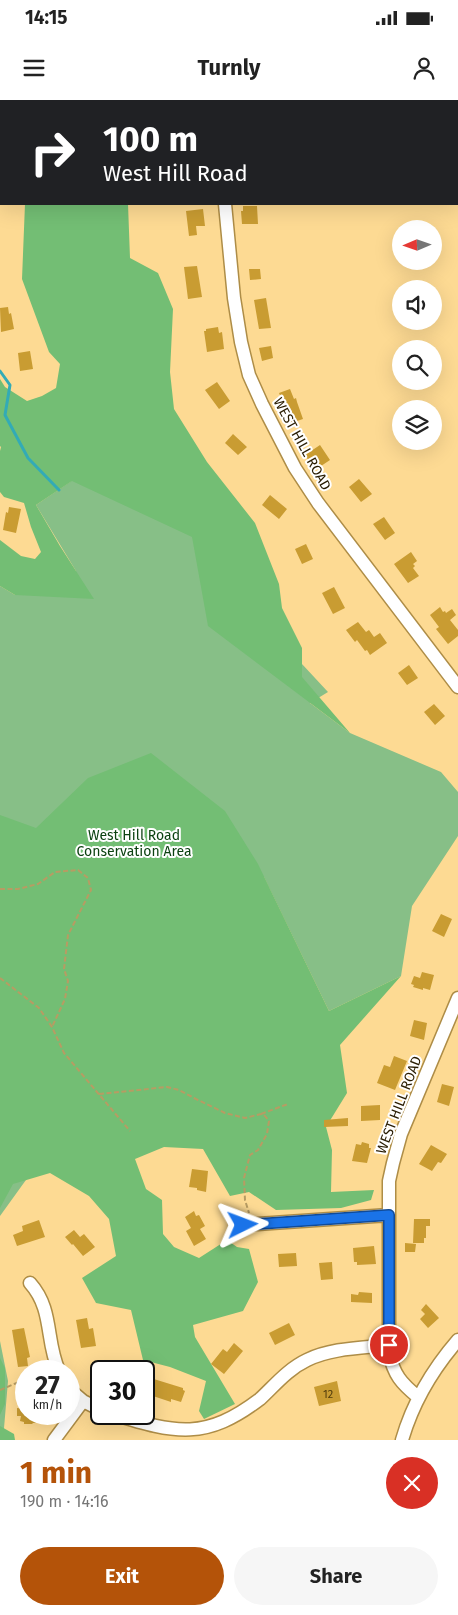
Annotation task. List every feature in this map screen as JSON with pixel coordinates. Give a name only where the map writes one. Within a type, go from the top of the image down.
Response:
[{"type":"street","name":"WEST HILL ROAD","points":[[225,205],[232,279],[241,342],[249,376],[262,404],[295,468],[318,503],[458,687]]},
{"type":"street","name":"WEST HILL ROAD","points":[[418,1397],[406,1388],[396,1376],[391,1362],[389,1345],[389,1181],[392,1163],[401,1134],[458,998]]},
{"type":"street","points":[[248,1225],[389,1215]]},
{"type":"street","points":[[30,1283],[44,1303],[55,1360]]},
{"type":"street","points":[[402,1440],[418,1397],[432,1374],[458,1340]]},
{"type":"street","points":[[151,1425],[171,1431],[209,1436],[238,1418],[262,1398],[283,1376],[307,1360],[330,1352],[389,1345]]},
{"type":"street","points":[[54,1440],[82,1401],[90,1405]]},
{"type":"path","points":[[0,889],[18,889],[38,884],[55,872],[78,870],[88,878],[91,890],[68,935],[64,969],[68,981],[65,1000],[52,1028]]},
{"type":"path","points":[[0,978],[39,1008],[52,1028],[64,1053],[130,1131]]},
{"type":"path","points":[[99,1094],[167,1087],[179,1090],[225,1113],[245,1118],[288,1104]]},
{"type":"path","points":[[248,1225],[244,1178],[250,1155],[258,1150],[267,1134],[269,1121],[261,1114]]},
{"type":"path","points":[[0,1390],[15,1384]]},
{"type":"green space","points":[[25,205],[128,205],[130,258],[158,273],[173,309],[170,372],[174,409],[207,462],[255,523],[279,584],[282,608],[302,648],[302,677],[350,733],[208,626],[192,537],[72,481],[36,505],[94,599],[15,595],[0,586],[0,540],[21,556],[35,559],[41,552],[24,503],[4,497],[0,492],[0,379],[5,387],[27,401],[42,396],[56,388],[60,364],[49,352],[22,279]]},
{"type":"green space","name":"West Hill Road Conservation Area","points":[[138,416],[289,650],[328,692],[310,703],[350,733],[441,772],[458,792],[458,836],[412,906],[401,976],[329,1011],[264,877],[207,1140],[49,1148],[0,1216],[0,586],[15,595],[76,571],[36,505],[70,482]]},
{"type":"green space","points":[[151,753],[225,811],[258,864],[329,1011],[401,976],[340,1045],[347,1093],[326,1127],[332,1150],[331,1192],[374,1190],[371,1200],[341,1208],[276,1210],[249,1192],[230,1196],[203,1149],[164,1147],[135,1159],[146,1189],[162,1200],[163,1234],[174,1247],[199,1258],[227,1240],[237,1247],[249,1249],[258,1282],[243,1311],[193,1325],[195,1337],[235,1404],[204,1419],[199,1411],[206,1381],[155,1363],[155,1360],[143,1360],[131,1310],[96,1303],[82,1278],[116,1256],[109,1219],[89,1196],[50,1173],[13,1184],[0,1208],[0,815],[36,828],[88,778]]},
{"type":"green space","points":[[0,1341],[8,1381],[3,1440],[0,1440]]},
{"type":"green space","points":[[0,1358],[5,1368],[5,1404],[0,1415]]},
{"type":"green space","points":[[0,1426],[14,1434],[15,1440],[0,1440]]},
{"type":"building","points":[[243,206],[257,206],[258,224],[242,224],[241,211],[243,211]]},
{"type":"building","points":[[203,209],[205,226],[196,226],[197,235],[189,236],[186,211]]},
{"type":"building","points":[[197,266],[202,297],[188,299],[184,267]]},
{"type":"building","points":[[249,269],[260,269],[261,279],[250,280]]},
{"type":"building","points":[[266,298],[271,328],[259,329],[254,300]]},
{"type":"building","points":[[8,307],[14,329],[1,332],[0,308]]},
{"type":"building","points":[[218,327],[219,333],[222,332],[224,349],[207,352],[204,331]]},
{"type":"building","points":[[271,346],[273,358],[262,361],[259,348]]},
{"type":"building","points":[[30,351],[33,369],[20,371],[18,353]]},
{"type":"building","points":[[217,382],[230,401],[219,409],[205,390]]},
{"type":"building","points":[[290,389],[294,399],[296,398],[303,419],[291,423],[279,393]]},
{"type":"building","points":[[233,434],[247,447],[238,455],[225,443]]},
{"type":"building","points":[[320,445],[330,460],[315,470],[305,455]]},
{"type":"building","points":[[359,479],[372,494],[361,502],[349,487]]},
{"type":"building","points":[[270,495],[287,509],[279,519],[262,505]]},
{"type":"building","points":[[9,507],[21,509],[16,533],[3,530],[6,512],[8,513]]},
{"type":"building","points":[[384,517],[395,533],[385,540],[373,524]]},
{"type":"building","points":[[306,544],[313,559],[302,564],[295,549]]},
{"type":"building","points":[[411,552],[417,561],[413,564],[415,566],[413,568],[419,576],[408,583],[394,564]]},
{"type":"building","points":[[334,587],[345,608],[333,614],[322,593]]},
{"type":"building","points":[[440,607],[446,613],[452,609],[456,615],[450,620],[458,630],[458,636],[448,644],[436,629],[439,627],[430,615]]},
{"type":"building","points":[[358,622],[366,632],[369,630],[374,637],[380,633],[387,643],[370,655],[357,640],[355,642],[346,630]]},
{"type":"building","points":[[409,665],[418,678],[407,685],[398,673]]},
{"type":"building","points":[[434,704],[445,716],[435,725],[424,712]]},
{"type":"building","points":[[441,914],[452,919],[444,937],[432,931]]},
{"type":"building","points":[[422,972],[434,975],[430,990],[413,987],[414,985],[411,984],[414,976],[420,978]]},
{"type":"building","points":[[414,1020],[427,1023],[424,1040],[410,1036]]},
{"type":"building","points":[[394,1056],[407,1061],[395,1090],[377,1083],[384,1065],[390,1067]]},
{"type":"building","points":[[442,1084],[454,1087],[449,1106],[437,1102]]},
{"type":"building","points":[[380,1105],[380,1120],[361,1121],[361,1106]]},
{"type":"building","points":[[348,1118],[348,1126],[324,1127],[324,1120]]},
{"type":"building","points":[[362,1142],[369,1144],[369,1148],[371,1148],[367,1163],[352,1161],[356,1144],[361,1145]]},
{"type":"building","points":[[431,1145],[447,1154],[432,1171],[419,1164]]},
{"type":"building","points":[[192,1169],[208,1171],[206,1192],[189,1187]]},
{"type":"building","points":[[194,1211],[196,1216],[199,1215],[205,1226],[200,1229],[206,1239],[194,1246],[186,1231],[191,1228],[185,1217]]},
{"type":"building","points":[[414,1219],[430,1219],[430,1226],[426,1226],[424,1243],[413,1243]]},
{"type":"building","points":[[39,1220],[45,1237],[17,1246],[13,1235],[23,1231],[22,1226]]},
{"type":"building","points":[[74,1230],[80,1237],[84,1234],[95,1247],[83,1256],[65,1237]]},
{"type":"building","points":[[405,1243],[416,1244],[415,1252],[405,1252]]},
{"type":"building","points":[[374,1246],[376,1264],[357,1265],[357,1262],[354,1262],[353,1248]]},
{"type":"building","points":[[296,1253],[297,1266],[279,1267],[278,1254]]},
{"type":"building","points":[[332,1262],[333,1279],[321,1280],[319,1263]]},
{"type":"building","points":[[359,1292],[372,1293],[372,1303],[351,1302],[351,1294],[358,1295]]},
{"type":"building","points":[[426,1304],[439,1318],[428,1328],[420,1319],[425,1314],[421,1310]]},
{"type":"building","points":[[87,1318],[89,1329],[93,1328],[96,1346],[81,1348],[76,1320]]},
{"type":"building","points":[[289,1323],[295,1335],[275,1345],[269,1333]]},
{"type":"building","points":[[24,1328],[30,1357],[27,1358],[27,1360],[17,1360],[12,1330]]},
{"type":"building","points":[[234,1343],[243,1351],[224,1374],[211,1364],[223,1349],[227,1352]]},
{"type":"building","points":[[155,1379],[183,1388],[185,1391],[181,1402],[171,1399],[171,1402],[155,1397]]},
{"type":"building","points":[[337,1381],[341,1401],[319,1406],[314,1387]]},
{"type":"waterway","points":[[0,371],[10,385],[5,415],[28,458],[59,490]]},
{"type":"route","points":[[243,1225],[389,1215],[389,1345]]}]
